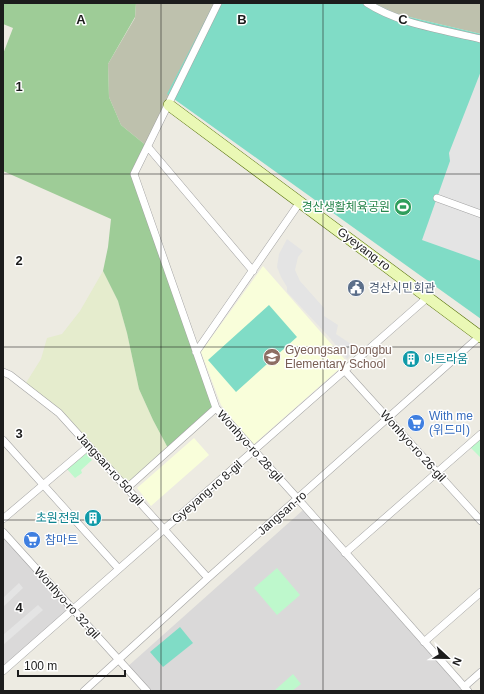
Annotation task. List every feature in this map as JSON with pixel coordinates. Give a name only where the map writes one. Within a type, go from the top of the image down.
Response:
[{"type":"street","name":"Wonhyo-ro 28-gil","points":[[218,3],[134,174],[216,408],[466,689]]},
{"type":"street","points":[[367,3],[383,12],[402,19],[481,39]]},
{"type":"street","name":"Gyeyang-ro","points":[[169,104],[481,336]]},
{"type":"street","points":[[148,147],[253,271]]},
{"type":"street","points":[[437,198],[481,214]]},
{"type":"street","points":[[196,352],[300,202]]},
{"type":"street","name":"Gyeyang-ro 8-gil","points":[[3,671],[428,297]]},
{"type":"street","name":"Jangsan-ro","points":[[84,691],[208,578],[481,336]]},
{"type":"street","name":"Wonhyo-ro 26-gil","points":[[345,371],[481,521]]},
{"type":"street","name":"Jangsan-ro 50-gil","points":[[3,372],[10,375],[60,414],[208,578]]},
{"type":"street","points":[[127,488],[216,408]]},
{"type":"street","points":[[345,553],[481,434]]},
{"type":"street","points":[[3,440],[119,569]]},
{"type":"street","points":[[3,519],[89,446]]},
{"type":"street","name":"Wonhyo-ro 32-gil","points":[[3,532],[147,691]]},
{"type":"street","points":[[424,642],[481,592]]},
{"type":"street","points":[[466,689],[481,672]]},
{"type":"shaded area","points":[[136,3],[219,3],[148,147],[121,125],[109,97],[108,64],[135,18]]},
{"type":"shaded area","points":[[374,3],[481,3],[481,34],[405,16]]},
{"type":"shaded area","points":[[481,71],[481,261],[422,240],[450,161],[449,153]]},
{"type":"shaded area","points":[[287,239],[303,251],[298,257],[295,270],[300,281],[324,308],[324,316],[338,325],[336,334],[357,348],[347,359],[330,338],[287,292],[287,287],[277,267],[279,254]]},
{"type":"shaded area","name":"Gyeongsan Dongbu Elementary School","points":[[263,266],[347,362],[253,445],[221,405],[201,352]]},
{"type":"shaded area","points":[[103,271],[118,301],[127,333],[139,389],[169,450],[127,488],[58,412],[24,386],[41,359],[47,338],[62,334],[80,311]]},
{"type":"shaded area","points":[[194,438],[209,455],[151,506],[137,488]]},
{"type":"shaded area","points":[[303,510],[463,691],[147,691],[126,668]]},
{"type":"shaded area","points":[[3,532],[73,610],[3,671]]},
{"type":"shaded area","points":[[19,583],[23,588],[3,607],[3,598]]},
{"type":"shaded area","points":[[38,605],[43,610],[3,645],[3,635]]},
{"type":"green space","points":[[3,3],[136,3],[135,17],[108,64],[109,97],[121,125],[148,147],[134,174],[216,408],[169,450],[139,389],[127,333],[118,301],[103,271],[108,247],[111,219],[3,171],[3,54],[13,28],[3,24]]},
{"type":"green space","name":"경산생활체육공원","points":[[214,3],[374,3],[405,16],[481,34],[481,319],[167,94]]},
{"type":"green space","points":[[269,305],[297,337],[236,392],[208,360]]},
{"type":"green space","points":[[481,436],[481,458],[469,446]]},
{"type":"green space","points":[[87,453],[92,460],[81,470],[82,473],[75,478],[67,469]]},
{"type":"green space","points":[[277,568],[300,595],[277,615],[254,588]]},
{"type":"green space","points":[[180,627],[193,643],[163,667],[150,652]]},
{"type":"green space","points":[[293,674],[301,684],[292,691],[274,691]]},
{"type":"place","name":"경산생활체육공원","points":[[403,207]]},
{"type":"place","name":"경산시민회관","points":[[356,288]]},
{"type":"place","name":"Gyeongsan Dongbu Elementary School","points":[[272,357]]},
{"type":"place","name":"아트라움","points":[[411,359]]},
{"type":"place","name":"With me (위드미)","points":[[416,423]]},
{"type":"place","name":"초원전원","points":[[93,518]]},
{"type":"place","name":"참마트","points":[[32,540]]}]
